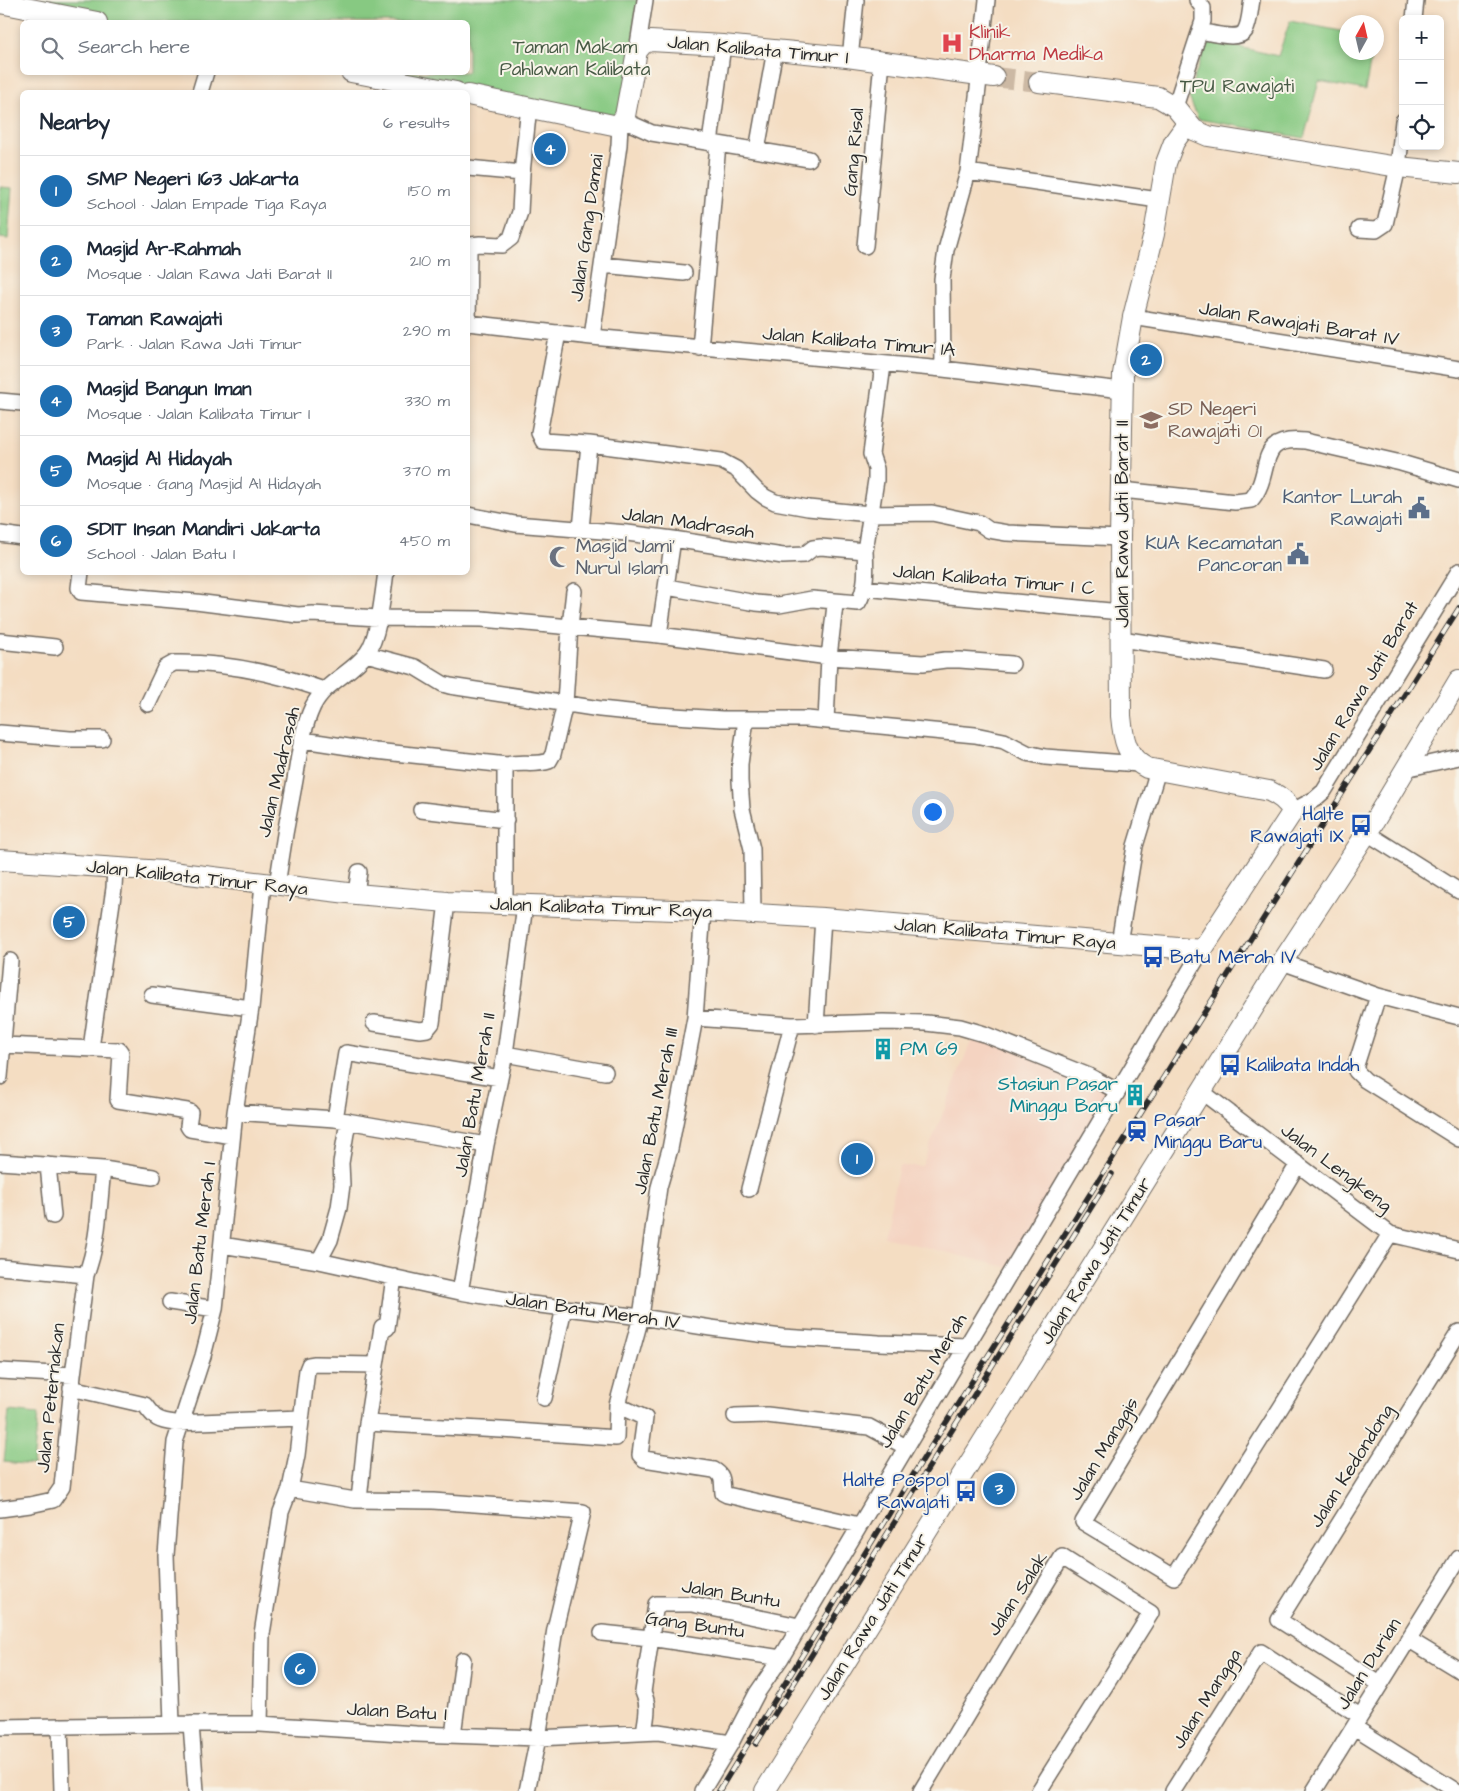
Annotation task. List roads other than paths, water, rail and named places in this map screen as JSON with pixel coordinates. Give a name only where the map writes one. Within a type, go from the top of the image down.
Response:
[{"type":"street","points":[[470,95],[529,106],[618,126],[621,122],[638,51],[645,0]]},
{"type":"street","points":[[847,57],[851,49],[856,0]]},
{"type":"street","points":[[943,369],[942,279],[946,250],[968,172],[979,80],[985,76],[979,72],[987,0]]},
{"type":"street","points":[[1175,107],[1200,31],[1203,8],[1196,0]]},
{"type":"street","points":[[1200,31],[1234,36],[1241,35],[1245,32],[1247,26],[1252,0]]},
{"type":"street","points":[[1414,15],[1416,0]]},
{"type":"street","points":[[0,3],[87,20]]},
{"type":"street","name":"Jalan Kalibata Timur I","points":[[638,51],[643,44],[650,40],[724,45],[847,57],[985,76]]},
{"type":"street","points":[[700,348],[714,143],[724,45]]},
{"type":"street","points":[[757,150],[775,50]]},
{"type":"street","name":"Gang Risal","points":[[865,246],[881,72],[878,61]]},
{"type":"street","points":[[201,90],[205,75]]},
{"type":"street","points":[[366,75],[445,90]]},
{"type":"street","points":[[1038,82],[1158,96],[1175,107],[1187,124],[1199,133],[1208,136],[1398,167],[1459,173]]},
{"type":"street","points":[[470,248],[472,245],[480,244],[502,246],[511,238],[520,212],[529,106]]},
{"type":"street","points":[[621,122],[652,133],[809,159]]},
{"type":"street","name":"Jalan Gang Damai","points":[[592,337],[621,122]]},
{"type":"street","name":"Jalan Rawa Jati Barat II","points":[[1139,764],[1130,753],[1123,736],[1121,716],[1120,538],[1123,374],[1133,317],[1154,234],[1158,200],[1170,151],[1187,124]]},
{"type":"street","points":[[1359,228],[1376,230],[1385,224],[1398,167],[1400,150]]},
{"type":"street","points":[[470,168],[522,173]]},
{"type":"street","points":[[968,172],[1158,200]]},
{"type":"street","points":[[603,264],[684,273]]},
{"type":"street","name":"Jalan Rawajati Barat IV","points":[[1133,317],[1459,369]]},
{"type":"street","name":"Jalan Kalibata Timur 1A","points":[[470,323],[700,348],[943,369],[1122,390]]},
{"type":"street","points":[[558,333],[540,436],[543,441],[589,444],[721,461],[736,468],[757,491],[775,502],[808,508],[870,514],[932,513],[979,523],[989,530],[1007,533],[1120,538]]},
{"type":"street","points":[[667,587],[756,603],[779,605],[812,599],[858,603],[864,588],[866,559],[864,551],[876,480],[876,469],[871,454],[883,365]]},
{"type":"street","points":[[0,401],[20,403]]},
{"type":"street","points":[[1122,490],[1235,502],[1252,500],[1259,488],[1274,445],[1282,441],[1292,440],[1305,441],[1401,463],[1459,480]]},
{"type":"street","points":[[581,529],[589,444]]},
{"type":"street","name":"Jalan Madrasah","points":[[470,516],[515,524],[672,539],[783,556],[804,555],[813,548],[821,546],[864,551]]},
{"type":"street","points":[[0,534],[20,537]]},
{"type":"street","points":[[659,635],[672,539]]},
{"type":"street","name":"Jalan Rawa Jati Barat","points":[[1293,811],[1315,799],[1324,791],[1459,570]]},
{"type":"street","points":[[81,575],[79,588],[81,592],[196,602],[298,615],[482,619],[659,635],[829,657],[923,662],[960,660],[1012,664]]},
{"type":"street","name":"Jalan Madrasah","points":[[270,884],[282,843],[303,740],[312,708],[324,690],[366,654],[370,648],[378,618],[385,575]]},
{"type":"street","name":"Jalan Kalibata Timur I C","points":[[864,588],[1121,612]]},
{"type":"street","points":[[303,740],[375,751],[507,765],[514,763],[542,764],[549,761],[553,754],[565,703],[574,591]]},
{"type":"street","points":[[826,721],[829,657],[835,604],[837,602]]},
{"type":"street","points":[[1121,639],[1324,670]]},
{"type":"street","points":[[0,641],[55,648]]},
{"type":"street","points":[[366,654],[415,667],[443,684],[450,686],[600,709],[697,718],[746,720],[807,719],[975,735],[1004,741],[1027,753],[1045,758],[1139,764],[1158,770],[1269,791],[1282,798],[1293,811],[1202,950],[1117,1091],[1080,1073],[984,1034],[960,1027],[926,1023],[792,1025],[695,1018]]},
{"type":"street","points":[[148,704],[165,668],[174,663],[237,666],[271,673],[324,690]]},
{"type":"street","name":"Jalan Rawa Jati Timur","points":[[764,1791],[1282,962],[1367,833],[1459,680]]},
{"type":"street","points":[[746,720],[740,764],[740,781],[742,809],[752,849],[753,914]]},
{"type":"street","points":[[0,733],[70,739],[102,739]]},
{"type":"street","points":[[1405,769],[1459,757]]},
{"type":"street","points":[[505,904],[505,772],[507,765]]},
{"type":"street","points":[[1119,943],[1135,846],[1158,770]]},
{"type":"street","points":[[422,810],[506,820]]},
{"type":"street","points":[[1367,833],[1459,891]]},
{"type":"street","name":"Jalan Kalibata Timur Raya","points":[[0,860],[163,872],[356,894],[447,902],[703,911],[824,918],[1202,950]]},
{"type":"street","points":[[91,1048],[114,888],[115,868]]},
{"type":"street","points":[[356,894],[359,872]]},
{"type":"street","name":"Jalan Batu Merah I","points":[[172,1724],[166,1556],[175,1442],[203,1356],[215,1310],[235,1112],[270,884]]},
{"type":"street","points":[[374,1024],[420,1030],[427,1029],[432,1023],[447,902]]},
{"type":"street","name":"Jalan Batu Merah II","points":[[460,1292],[486,1145],[505,1054],[525,905]]},
{"type":"street","name":"Jalan Batu Merah III","points":[[367,1423],[616,1438],[617,1405],[641,1317],[660,1187],[670,1149],[695,1018],[703,911]]},
{"type":"street","points":[[816,1025],[824,918]]},
{"type":"street","points":[[0,1077],[10,961]]},
{"type":"street","points":[[1282,962],[1378,996],[1459,1018]]},
{"type":"street","points":[[152,995],[251,1008]]},
{"type":"street","points":[[1378,996],[1356,1065],[1356,1071],[1365,1080],[1459,1139]]},
{"type":"street","points":[[749,1189],[792,1025]]},
{"type":"street","points":[[4,1045],[120,1051],[118,1100],[188,1111],[190,1112],[188,1126],[190,1129],[232,1136]]},
{"type":"street","points":[[319,1261],[330,1240],[339,1208],[342,1186],[342,1120],[346,1053],[500,1078]]},
{"type":"street","points":[[505,1054],[605,1072]]},
{"type":"street","name":"Jalan Batu Merah","points":[[702,1791],[731,1743],[757,1693],[781,1658],[968,1346],[1117,1091]]},
{"type":"street","name":"Jalan Lengkeng","points":[[1202,1092],[1390,1234],[1459,1250]]},
{"type":"street","points":[[235,1112],[342,1120],[486,1145]]},
{"type":"street","points":[[0,1162],[103,1170],[153,1177]]},
{"type":"street","name":"Jalan Manggis","points":[[1298,1164],[1083,1522],[1174,1577],[1390,1234]]},
{"type":"street","points":[[48,1165],[53,1216]]},
{"type":"street","name":"Jalan Peternakan","points":[[0,1508],[30,1505],[53,1500],[62,1487],[72,1381],[86,1275],[95,1242],[103,1170]]},
{"type":"street","name":"Jalan Batu Merah IV","points":[[222,1245],[319,1261],[460,1292],[711,1328],[782,1337],[968,1346]]},
{"type":"street","points":[[0,1268],[86,1275]]},
{"type":"street","points":[[359,1500],[367,1423],[376,1365],[382,1327],[387,1328],[394,1277]]},
{"type":"street","points":[[170,1302],[215,1310]]},
{"type":"street","points":[[544,1398],[564,1308]]},
{"type":"street","name":"Jalan Kedondong","points":[[1380,1684],[1279,1620],[1459,1332]]},
{"type":"street","points":[[260,1724],[262,1634],[281,1512],[290,1489],[297,1455],[306,1370],[309,1365],[376,1365]]},
{"type":"street","points":[[0,1371],[72,1381],[145,1405],[154,1417],[160,1421],[181,1424],[301,1418]]},
{"type":"street","points":[[617,1405],[646,1418],[640,1455],[644,1459],[714,1470],[722,1477],[723,1493],[727,1495],[859,1525]]},
{"type":"street","points":[[735,1416],[767,1415],[869,1427],[906,1447]]},
{"type":"street","points":[[290,1489],[359,1500],[433,1501],[583,1512],[555,1629],[538,1738],[526,1791]]},
{"type":"street","name":"Jalan Salak","points":[[921,1791],[1062,1557],[1151,1613],[1039,1791]]},
{"type":"street","name":"Jalan Durian","points":[[1314,1791],[1459,1558]]},
{"type":"street","name":"Jalan Buntu","points":[[650,1638],[656,1604],[692,1604],[799,1626]]},
{"type":"street","name":"Gang Buntu","points":[[602,1633],[650,1638],[781,1658]]},
{"type":"street","points":[[644,1732],[648,1709],[643,1692],[650,1638]]},
{"type":"street","points":[[1408,1638],[1459,1670]]},
{"type":"street","name":"Jalan Mangga","points":[[1173,1791],[1261,1652],[1357,1721]]},
{"type":"street","points":[[453,1735],[463,1660]]},
{"type":"street","points":[[1357,1721],[1456,1791]]},
{"type":"street","points":[[191,1724],[196,1791]]},
{"type":"street","name":"Jalan Batu I","points":[[0,1727],[260,1724],[538,1738],[658,1732],[731,1743]]},
{"type":"street","points":[[60,1726],[62,1791]]},
{"type":"tunnel","points":[[994,77],[1039,82]]},
{"type":"railway","points":[[719,1791],[903,1491],[1459,608]]},
{"type":"railway","points":[[756,1744],[1112,1174]]},
{"type":"place","name":"Klinik Dharma Medika","points":[[952,43]]},
{"type":"place","name":"Masjid Bangun Iman","points":[[550,149]]},
{"type":"place","name":"Masjid Ar-Rahmah","points":[[1146,360]]},
{"type":"place","name":"SD Negeri Rawajati 01","points":[[1151,420]]},
{"type":"place","name":"Kantor Lurah Rawajati","points":[[1419,508]]},
{"type":"place","name":"KUA Kecamatan Pancoran","points":[[1298,554]]},
{"type":"place","name":"Masjid Jami' Nurul Islam","points":[[560,557]]},
{"type":"place","name":"Halte Rawajati IX","points":[[1361,825]]},
{"type":"place","name":"Masjid Al Hidayah","points":[[69,922]]},
{"type":"place","name":"Batu Merah IV","points":[[1153,957]]},
{"type":"place","name":"PM 69","points":[[883,1049]]},
{"type":"place","name":"Kalibata Indah","points":[[1230,1065]]},
{"type":"place","name":"Stasiun Pasar Minggu Baru","points":[[1135,1095]]},
{"type":"place","name":"Pasar Minggu Baru","points":[[1137,1131]]},
{"type":"place","name":"SMP Negeri 163 Jakarta","points":[[857,1159]]},
{"type":"place","name":"Taman Rawajati","points":[[999,1489]]},
{"type":"place","name":"Halte Pospol Rawajati","points":[[966,1491]]},
{"type":"place","name":"SDIT Insan Mandiri Jakarta","points":[[300,1669]]},
{"type":"park label","name":"Taman Makam Pahlawan Kalibata","points":[[575,58]]},
{"type":"park label","name":"TPU Rawajati","points":[[1237,86]]}]
